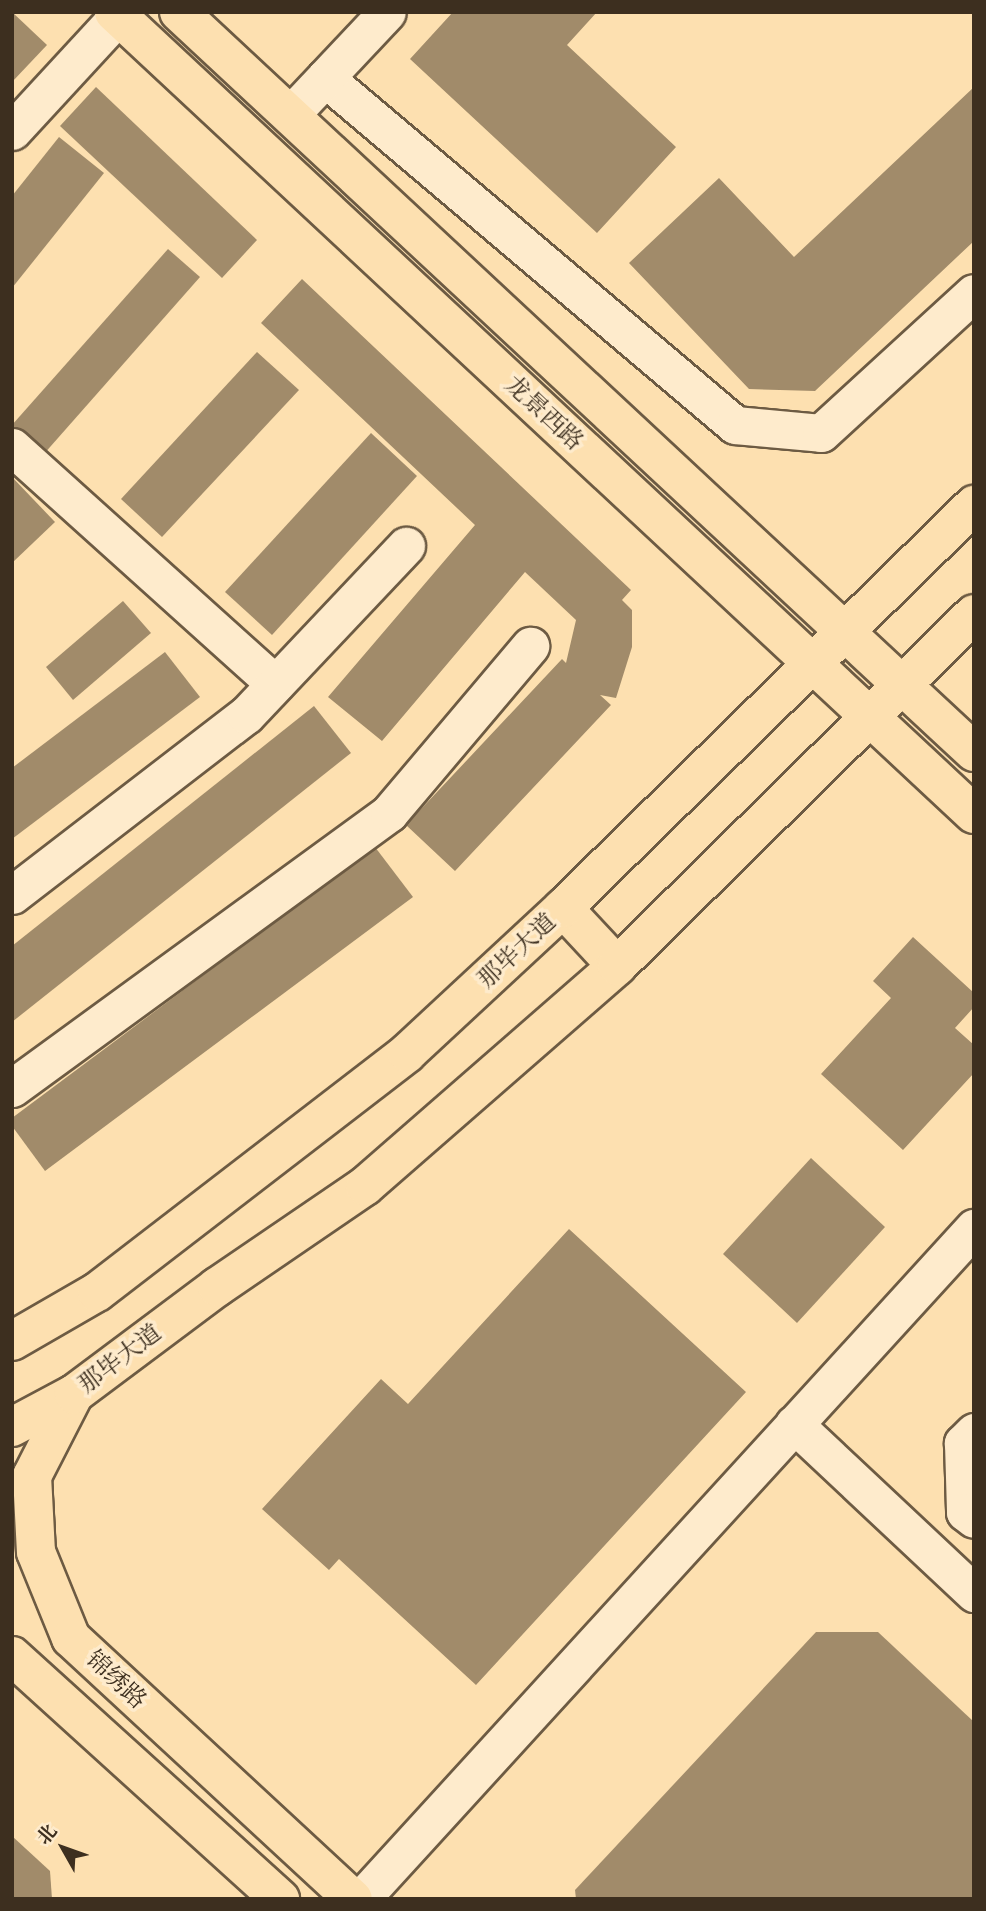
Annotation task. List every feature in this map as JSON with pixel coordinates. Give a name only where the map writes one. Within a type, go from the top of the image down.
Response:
[{"type":"main road","name":"龙景西路","points":[[179,12],[974,752]]},
{"type":"main road","name":"龙景西路","points":[[116,14],[974,814]]},
{"type":"main road","name":"那毕大道","points":[[12,1341],[97,1292],[271,1162],[407,1054],[563,908],[974,505]]},
{"type":"main road","name":"那毕大道","points":[[12,1427],[74,1394],[217,1287],[365,1186],[617,966],[974,614]]},
{"type":"main road","points":[[563,908],[617,966]]},
{"type":"main road","name":"锦绣路","points":[[74,1394],[32,1476],[36,1552],[71,1638],[353,1899]]},
{"type":"main road","points":[[12,1657],[280,1899]]},
{"type":"street","points":[[290,115],[387,12]]},
{"type":"street","points":[[12,131],[116,14]]},
{"type":"street","points":[[325,78],[735,425],[821,433],[974,293]]},
{"type":"street","points":[[12,447],[275,684]]},
{"type":"street","points":[[12,895],[246,715],[406,546]]},
{"type":"street","points":[[12,1088],[389,813],[530,646]]},
{"type":"street","points":[[361,1899],[974,1227]]},
{"type":"street","points":[[794,1424],[974,1593]]},
{"type":"street","points":[[974,1432],[963,1443],[965,1511],[974,1519]]},
{"type":"building","points":[[12,12],[47,45],[12,82]]},
{"type":"building","points":[[453,12],[597,12],[567,45],[676,147],[597,233],[410,59]]},
{"type":"building","points":[[96,87],[257,240],[222,278],[60,126]]},
{"type":"building","points":[[974,87],[974,241],[815,391],[749,389],[629,263],[719,178],[794,257]]},
{"type":"building","points":[[59,137],[104,173],[12,288],[12,196]]},
{"type":"building","points":[[168,249],[200,277],[43,455],[12,425]]},
{"type":"building","points":[[302,279],[631,590],[622,600],[632,610],[632,647],[616,698],[600,695],[611,705],[455,871],[406,825],[562,659],[566,663],[576,620],[525,572],[382,741],[328,697],[475,525],[261,323]]},
{"type":"building","points":[[257,352],[299,390],[162,537],[121,499]]},
{"type":"building","points":[[371,433],[417,476],[272,635],[225,592]]},
{"type":"building","points":[[12,477],[55,522],[12,563]]},
{"type":"building","points":[[123,601],[151,633],[73,700],[46,667]]},
{"type":"building","points":[[165,652],[200,697],[12,839],[12,768]]},
{"type":"building","points":[[314,706],[351,753],[12,1022],[12,946]]},
{"type":"building","points":[[375,847],[413,897],[45,1171],[12,1126],[12,1118]]},
{"type":"building","points":[[913,937],[974,993],[974,1007],[955,1028],[974,1045],[974,1073],[903,1150],[821,1074],[891,998],[873,981]]},
{"type":"building","points":[[811,1158],[885,1227],[797,1323],[723,1254]]},
{"type":"building","points":[[569,1229],[746,1392],[476,1685],[339,1559],[329,1570],[262,1509],[381,1379],[408,1404]]},
{"type":"building","points":[[816,1632],[878,1632],[974,1722],[974,1899],[576,1899],[575,1890]]},
{"type":"building","points":[[12,1836],[50,1871],[52,1899],[12,1899]]}]
